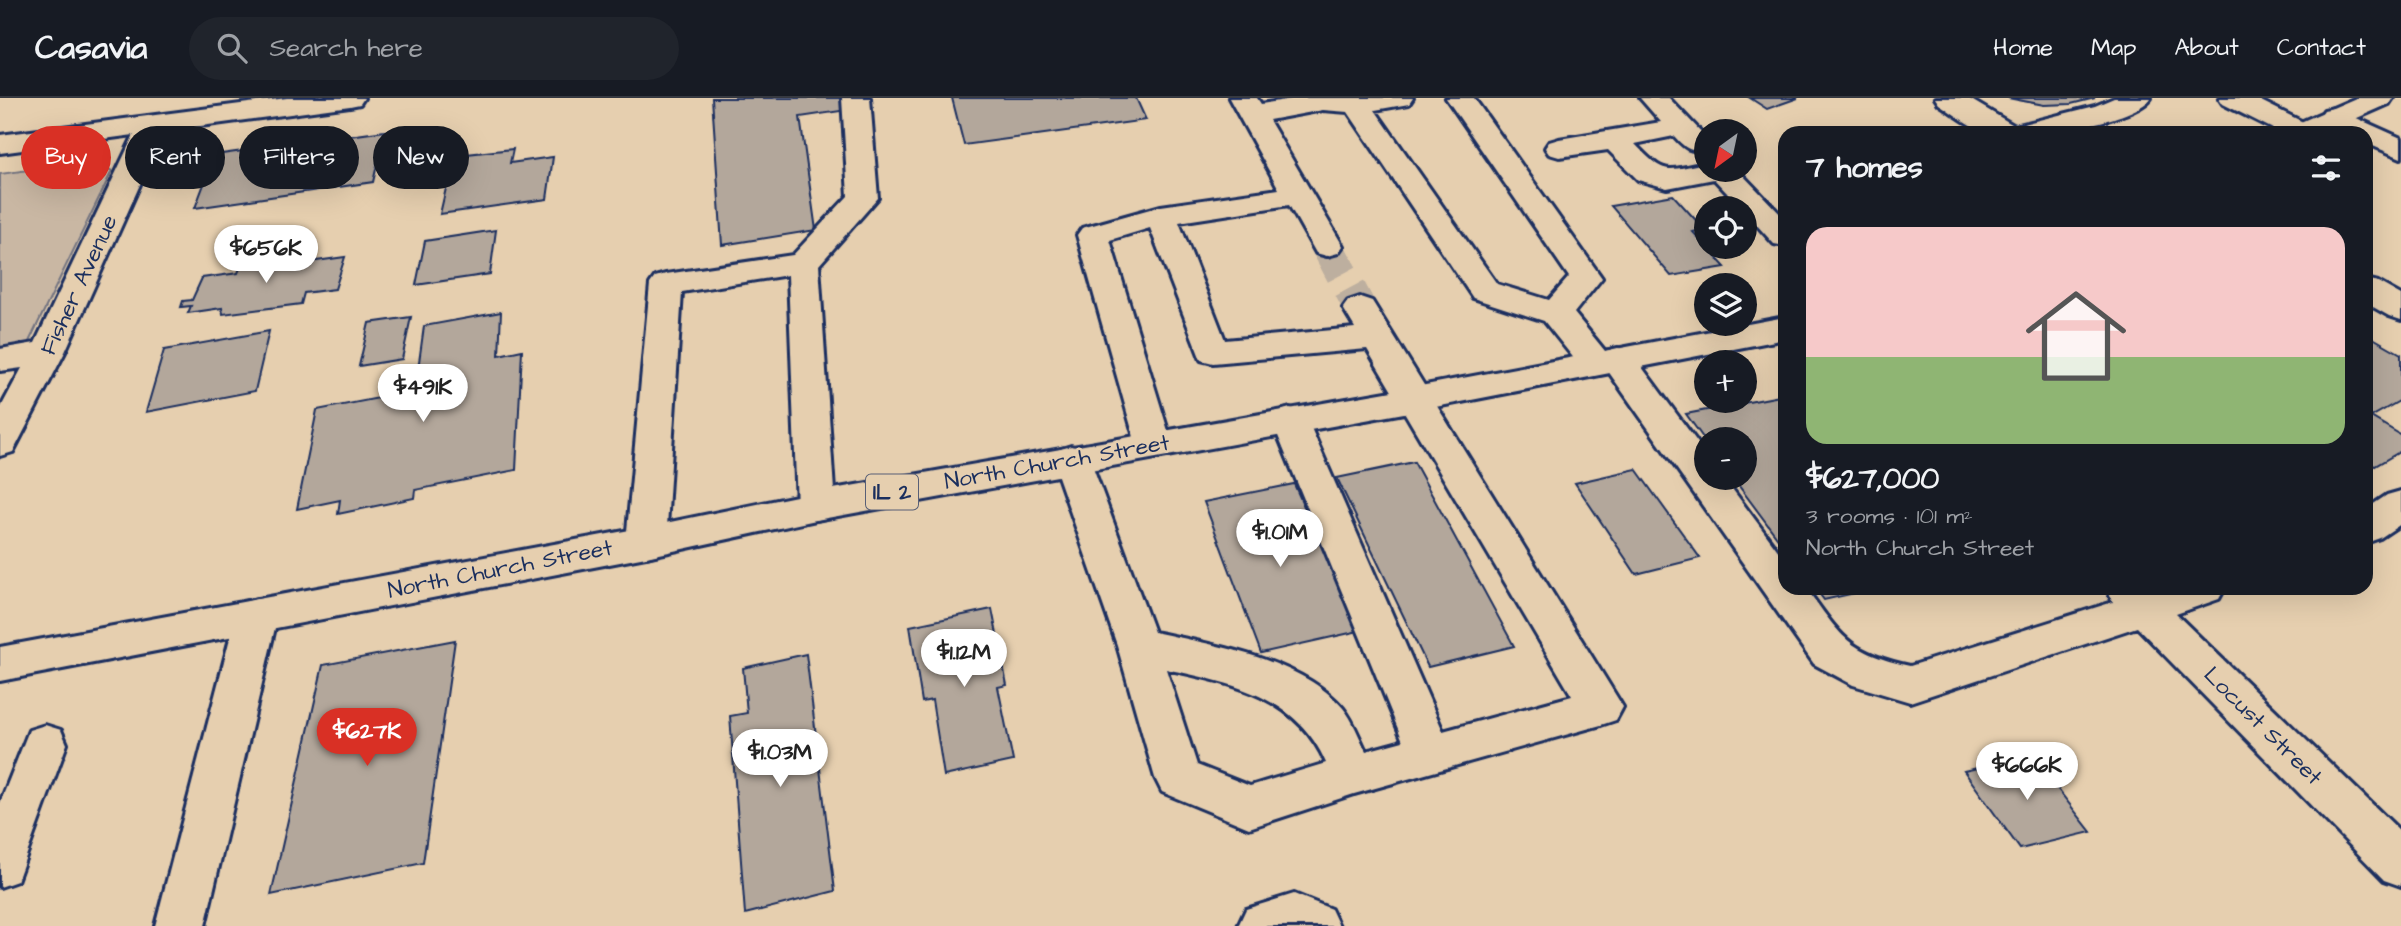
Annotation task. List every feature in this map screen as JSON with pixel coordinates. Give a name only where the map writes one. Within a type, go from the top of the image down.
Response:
[{"type":"main road","points":[[0,145],[350,98]]},
{"type":"main road","points":[[646,542],[666,284],[803,263],[863,198],[856,98]]},
{"type":"main road","points":[[1327,246],[1249,106],[1323,102],[1357,104],[1399,98]]},
{"type":"main road","points":[[1460,98],[1586,278],[1556,313]]},
{"type":"main road","points":[[1654,98],[1694,141]]},
{"type":"main road","points":[[1949,98],[1995,126]]},
{"type":"main road","points":[[2050,126],[2105,112],[2137,98]]},
{"type":"main road","points":[[2233,98],[2287,126]]},
{"type":"main road","points":[[2314,126],[2379,98]]},
{"type":"main road","points":[[1357,104],[1485,291],[1556,313],[1607,361],[1778,585]]},
{"type":"main road","points":[[2334,116],[2354,126]]},
{"type":"main road","name":"Fisher Avenue","points":[[0,443],[48,352],[153,124]]},
{"type":"main road","points":[[1559,148],[1681,127]]},
{"type":"main road","points":[[2373,135],[2401,149]]},
{"type":"main road","points":[[1615,140],[1648,174],[1667,178],[1694,173]]},
{"type":"main road","points":[[1733,182],[1778,230]]},
{"type":"main road","points":[[1154,444],[1093,235],[1125,223],[1161,215],[1298,195]]},
{"type":"main road","points":[[1071,459],[1138,645],[1178,778],[1250,807],[1354,774],[1601,707],[1368,323],[1213,352],[1161,215]]},
{"type":"main road","points":[[803,263],[816,506]]},
{"type":"main road","points":[[2373,293],[2401,309]]},
{"type":"main road","name":"North Church Street","points":[[0,664],[646,542],[816,506],[1415,399],[1778,328]]},
{"type":"main road","points":[[0,360],[48,352]]},
{"type":"main road","points":[[1290,421],[1430,753]]},
{"type":"main road","points":[[2373,523],[2401,505]]},
{"type":"main road","points":[[1786,595],[1829,652],[1850,667],[1881,678],[1910,684],[2134,598],[2155,595]]},
{"type":"main road","name":"Locust Street","points":[[2134,598],[2401,864]]},
{"type":"main road","points":[[180,926],[257,615]]},
{"type":"main road","points":[[1138,645],[1222,665],[1265,679],[1301,697],[1327,721],[1354,774]]},
{"type":"main road","points":[[0,865],[45,744]]},
{"type":"main road","points":[[1263,926],[1294,917],[1314,926]]},
{"type":"shaded area","points":[[21,171],[21,189],[103,189],[25,350],[0,354],[0,174]]},
{"type":"building","points":[[712,98],[852,98],[854,109],[800,117],[816,230],[722,245]]},
{"type":"building","points":[[952,98],[1136,98],[1146,120],[964,145]]},
{"type":"building","points":[[1750,98],[1798,98],[1767,109]]},
{"type":"building","points":[[2008,98],[2095,98],[2071,104],[2044,105]]},
{"type":"building","points":[[373,133],[373,182],[359,184],[359,135]]},
{"type":"building","points":[[513,149],[510,163],[553,157],[547,199],[440,214],[446,189],[469,189],[469,154]]},
{"type":"building","points":[[239,152],[239,189],[325,189],[195,208],[202,189],[225,189],[225,154]]},
{"type":"building","points":[[1673,195],[1694,218],[1694,259],[1718,259],[1725,267],[1671,276],[1611,206]]},
{"type":"building","points":[[496,230],[490,274],[416,285],[425,241]]},
{"type":"building","points":[[311,254],[309,262],[345,257],[335,289],[304,293],[301,304],[223,314],[222,308],[188,313],[191,306],[181,307],[183,301],[192,300],[202,278],[238,273],[242,263]]},
{"type":"building","points":[[501,312],[499,355],[522,350],[516,470],[415,490],[414,498],[338,514],[340,500],[297,509],[317,410],[415,391],[424,326]]},
{"type":"building","points":[[411,317],[402,359],[359,366],[369,323]]},
{"type":"building","points":[[269,331],[255,391],[146,412],[164,350]]},
{"type":"building","points":[[2373,338],[2401,354],[2401,400],[2373,416]]},
{"type":"building","points":[[1778,396],[1778,539],[1742,490],[1757,490],[1757,427],[1695,427],[1686,414],[1757,413],[1757,400]]},
{"type":"building","points":[[2373,418],[2401,435],[2401,451],[2375,466]]},
{"type":"building","points":[[1414,462],[1514,646],[1428,667],[1337,478]]},
{"type":"building","points":[[1636,469],[1700,558],[1636,574],[1575,483]]},
{"type":"building","points":[[1294,484],[1359,631],[1261,653],[1204,502]]},
{"type":"building","points":[[1820,595],[1846,595],[1824,600]]},
{"type":"building","points":[[992,609],[1007,685],[998,687],[1013,761],[944,776],[932,700],[922,702],[910,626]]},
{"type":"building","points":[[455,640],[423,863],[271,895],[323,665]]},
{"type":"building","points":[[806,654],[835,891],[745,914],[730,716],[747,713],[743,668]]},
{"type":"building","points":[[2032,756],[2091,832],[2020,849],[1964,771]]},
{"type":"tunnel","points":[[1327,246],[1360,308]]}]
